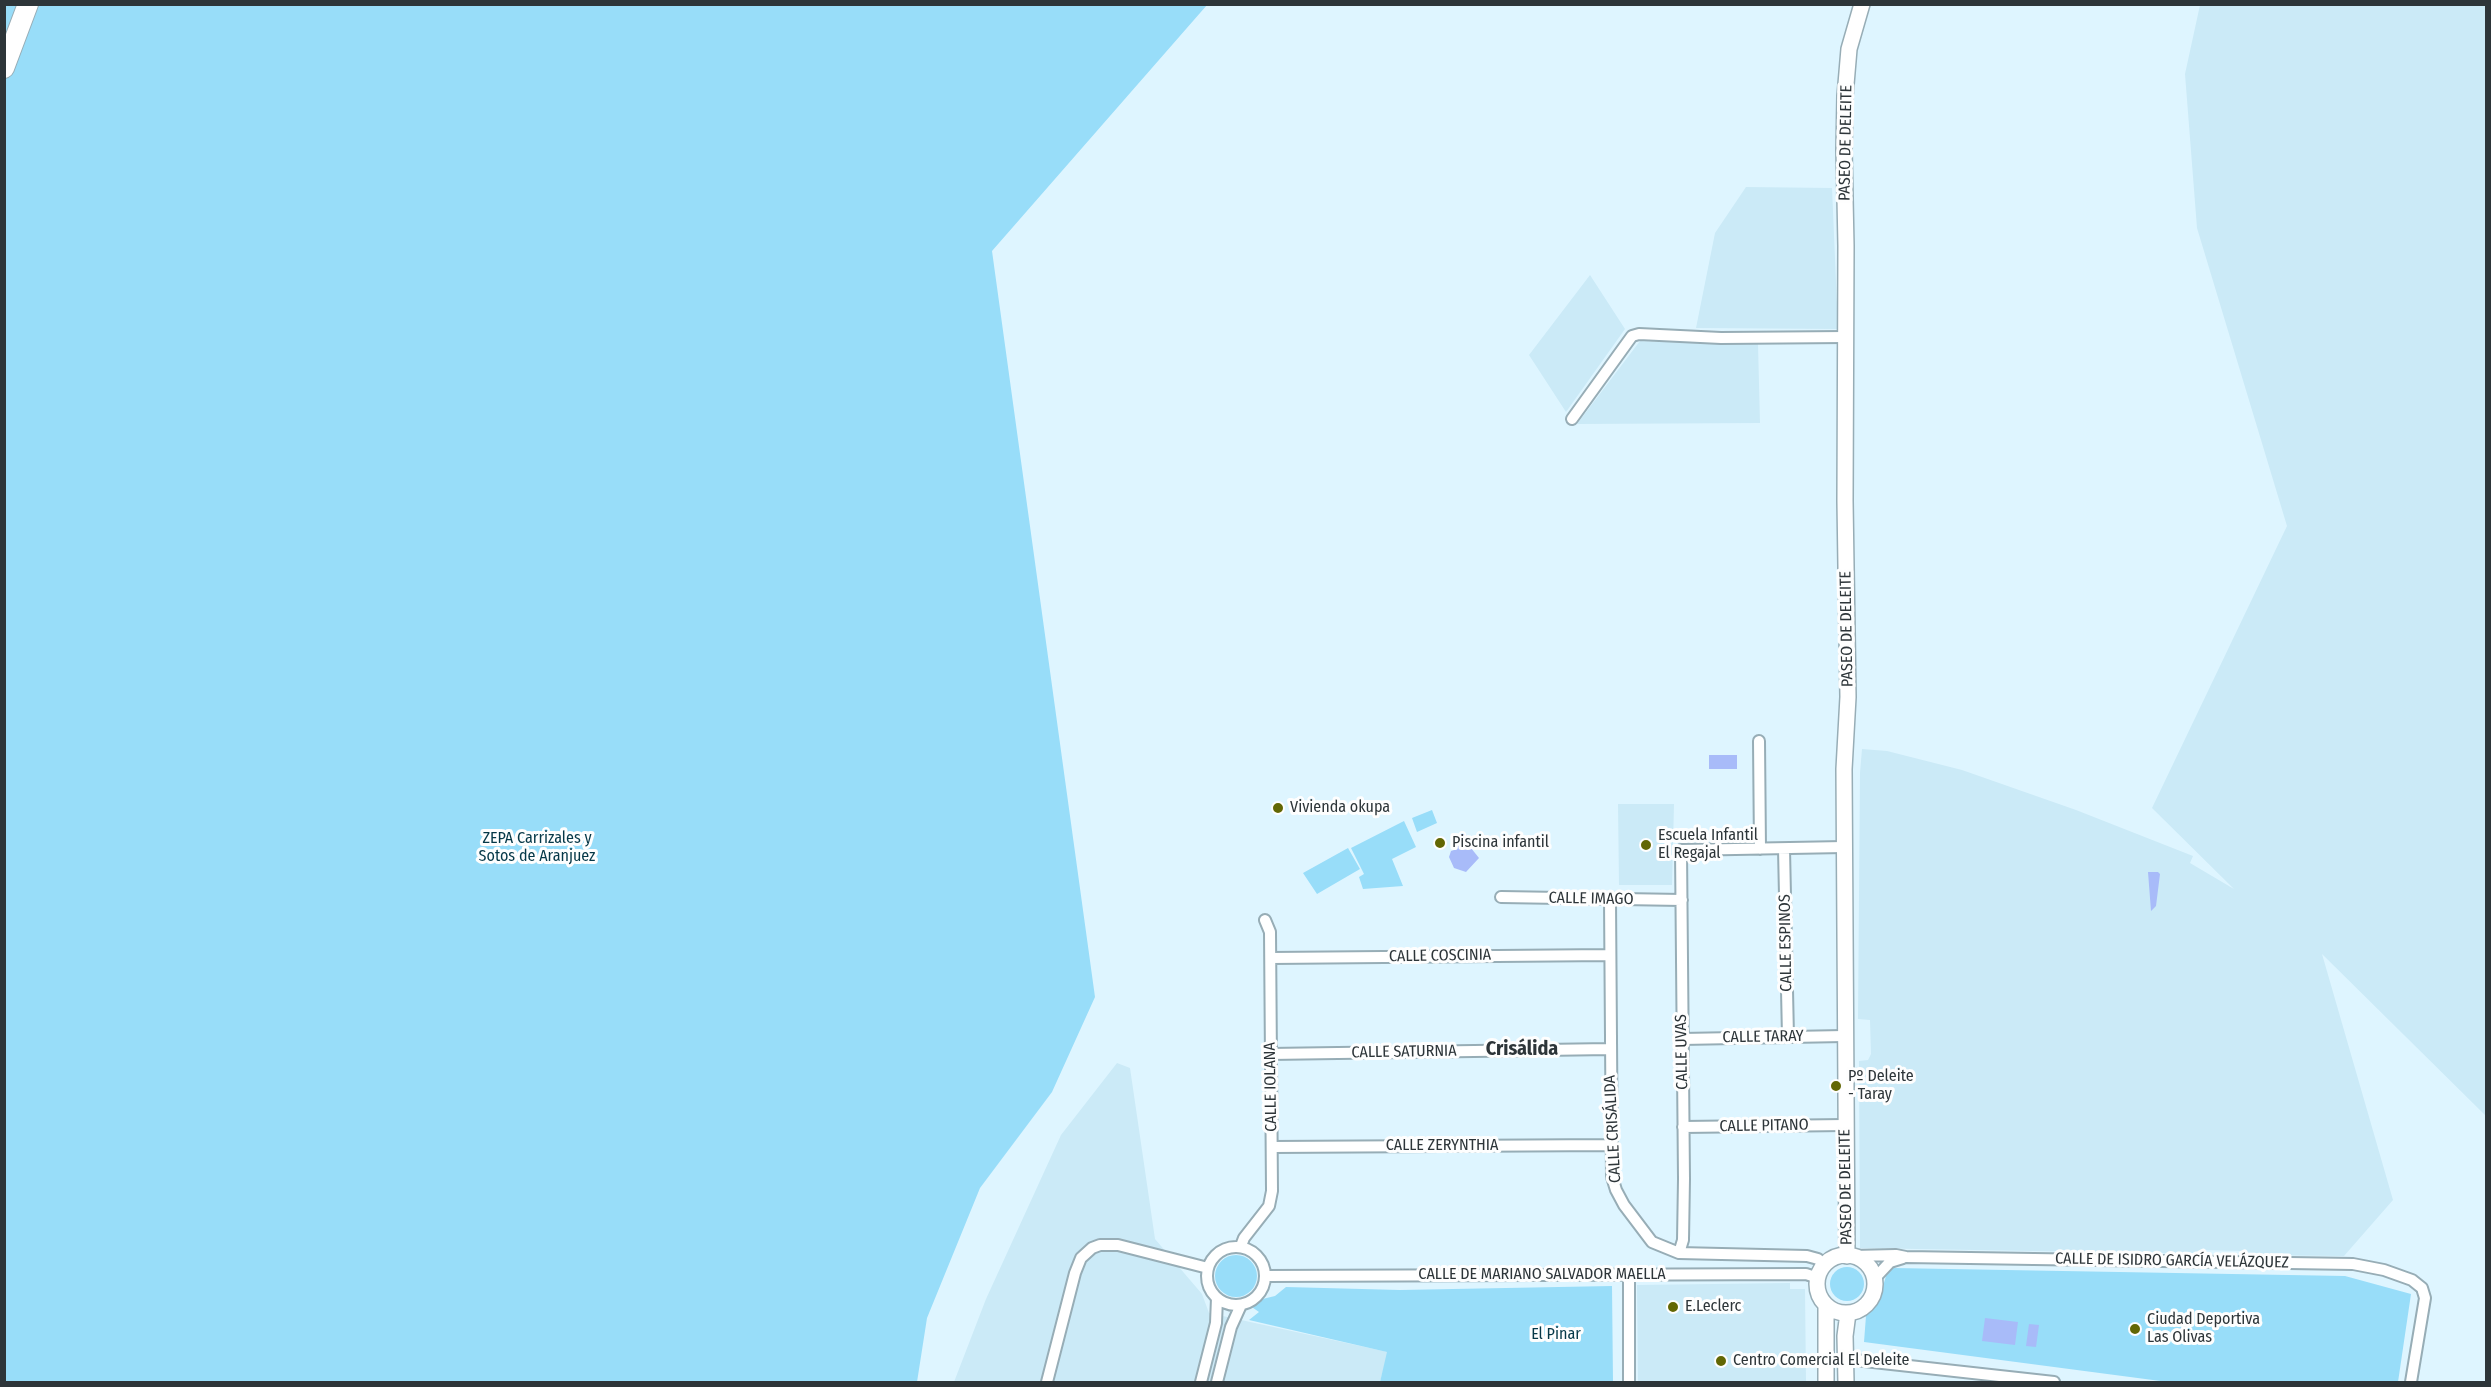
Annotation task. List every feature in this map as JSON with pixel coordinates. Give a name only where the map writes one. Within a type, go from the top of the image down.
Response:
[{"type":"highway","points":[[4,68],[28,4]]},
{"type":"main road","name":"PASEO DE DELEITE","points":[[1850,1256],[1844,1036],[1844,769],[1848,697],[1845,501],[1845,96],[1849,49],[1862,4]]},
{"type":"main road","points":[[1826,1306],[1838,1312],[1848,1313],[1866,1305],[1872,1298],[1875,1278],[1866,1263],[1850,1256],[1837,1257],[1821,1272],[1819,1294],[1826,1306],[1826,1383]]},
{"type":"main road","points":[[1846,1383],[1845,1336],[1848,1313]]},
{"type":"street","points":[[1572,419],[1632,336],[1639,334],[1722,338],[1846,337]]},
{"type":"street","points":[[1759,741],[1760,849],[1844,847]]},
{"type":"street","name":"CALLE UVAS","points":[[1679,1253],[1683,1240],[1682,850],[1760,849]]},
{"type":"street","name":"CALLE ESPINOS","points":[[1784,849],[1788,1037]]},
{"type":"street","name":"CALLE IMAGO","points":[[1501,897],[1682,900]]},
{"type":"street","name":"CALLE CRISÁLIDA","points":[[1610,900],[1612,1177],[1624,1205],[1652,1242],[1679,1253],[1807,1256],[1818,1259],[1821,1272]]},
{"type":"street","name":"CALLE IOLANA","points":[[1241,1246],[1244,1238],[1269,1206],[1272,1191],[1270,932],[1265,921]]},
{"type":"street","name":"CALLE COSCINIA","points":[[1270,958],[1610,955]]},
{"type":"street","name":"CALLE TARAY","points":[[1682,1039],[1844,1036]]},
{"type":"street","name":"CALLE SATURNIA","points":[[1270,1054],[1610,1049]]},
{"type":"street","name":"CALLE PITANO","points":[[1683,1127],[1845,1125]]},
{"type":"street","name":"CALLE ZERYNTHIA","points":[[1272,1147],[1612,1145]]},
{"type":"street","points":[[1047,1383],[1075,1273],[1081,1258],[1092,1248],[1100,1245],[1118,1245],[1208,1268]]},
{"type":"street","points":[[1241,1246],[1256,1254],[1265,1267],[1266,1276],[1262,1291],[1256,1298],[1241,1305],[1225,1303],[1217,1298],[1208,1284],[1208,1268],[1211,1260],[1224,1249],[1241,1246]]},
{"type":"street","name":"CALLE DE ISIDRO GARCÍA VELÁZQUEZ","points":[[1850,1256],[2353,1264],[2384,1270],[2405,1276],[2418,1284],[2425,1298],[2411,1383]]},
{"type":"street","points":[[1875,1278],[1890,1262],[1906,1257]]},
{"type":"street","name":"CALLE DE MARIANO SALVADOR MAELLA","points":[[1266,1276],[1806,1274],[1821,1272]]},
{"type":"street","points":[[1629,1274],[1629,1383]]},
{"type":"street","points":[[1201,1383],[1216,1323],[1217,1298]]},
{"type":"street","points":[[1216,1383],[1231,1328],[1241,1305]]},
{"type":"street","points":[[1846,1359],[2000,1379],[2054,1383]]},
{"type":"shaded area","points":[[2200,5],[2486,5],[2486,1116],[2322,954],[2393,1200],[2344,1256],[2244,1255],[2244,1251],[2202,1250],[2202,1254],[1860,1248],[1859,1061],[1868,1060],[1871,1054],[1870,1020],[1858,1019],[1862,749],[1887,751],[1962,770],[2076,810],[2193,856],[2190,863],[2234,889],[2152,808],[2287,526],[2197,228],[2185,74]]},
{"type":"shaded area","points":[[1746,187],[1832,188],[1838,329],[1696,328],[1715,233]]},
{"type":"shaded area","points":[[1590,275],[1625,329],[1566,412],[1529,355]]},
{"type":"shaded area","points":[[1640,341],[1758,344],[1760,423],[1577,424]]},
{"type":"shaded area","points":[[1709,755],[1737,755],[1737,769],[1709,769]]},
{"type":"shaded area","name":"Escuela Infantil El Regajal","points":[[1618,804],[1674,804],[1672,885],[1619,885]]},
{"type":"shaded area","points":[[1462,834],[1470,836],[1471,848],[1479,858],[1466,872],[1454,868],[1449,857],[1451,851],[1457,849],[1457,837]]},
{"type":"shaded area","points":[[2148,872],[2160,874],[2156,906],[2151,911]]},
{"type":"shaded area","points":[[1117,1063],[1130,1068],[1155,1239],[1202,1294],[1209,1313],[1388,1352],[1380,1382],[954,1382],[986,1299],[1061,1135]]},
{"type":"shaded area","points":[[1790,1283],[1790,1289],[1805,1289],[1806,1382],[1638,1382],[1637,1285]]},
{"type":"shaded area","points":[[1985,1318],[2018,1322],[2015,1345],[1982,1341]]},
{"type":"shaded area","points":[[2029,1324],[2039,1325],[2036,1347],[2026,1346]]},
{"type":"green space","name":"ZEPA Carrizales y Sotos de Aranjuez","points":[[5,5],[1207,5],[992,251],[1095,997],[1052,1092],[980,1188],[927,1318],[917,1382],[5,1382]]},
{"type":"green space","points":[[1432,810],[1437,823],[1417,832],[1412,818]]},
{"type":"green space","points":[[1404,821],[1416,847],[1392,859],[1403,886],[1363,889],[1359,877],[1364,874],[1351,848]]},
{"type":"green space","points":[[1348,848],[1360,869],[1317,894],[1303,873]]},
{"type":"green space","points":[[1236,1255],[1244,1256],[1251,1261],[1256,1268],[1256,1284],[1251,1291],[1244,1296],[1236,1297],[1228,1296],[1221,1291],[1216,1284],[1215,1276],[1216,1268],[1221,1261],[1228,1256]]},
{"type":"green space","points":[[1847,1267],[1859,1272],[1864,1284],[1859,1296],[1847,1301],[1835,1296],[1830,1284],[1835,1272]]},
{"type":"green space","name":"Ciudad Deportiva Las Olivas","points":[[1893,1268],[2345,1276],[2411,1294],[2398,1382],[2168,1382],[1864,1342],[1866,1316],[1878,1303],[1886,1276]]},
{"type":"green space","name":"El Pinar","points":[[1612,1286],[1613,1382],[1380,1382],[1387,1352],[1249,1320],[1259,1312],[1246,1303],[1275,1296],[1286,1287],[1400,1290]]},
{"type":"place","name":"Vivienda okupa","points":[[1278,808]]},
{"type":"place","name":"Piscina infantil","points":[[1440,843]]},
{"type":"place","name":"Escuela Infantil El Regajal","points":[[1646,845]]},
{"type":"place","name":"Pº Deleite - Taray","points":[[1836,1086]]},
{"type":"place","name":"E.Leclerc","points":[[1673,1307]]},
{"type":"place","name":"Ciudad Deportiva Las Olivas","points":[[2135,1329]]},
{"type":"place","name":"Centro Comercial El Deleite","points":[[1721,1361]]},
{"type":"district","name":"Crisálida","points":[[1522,1049]]}]
